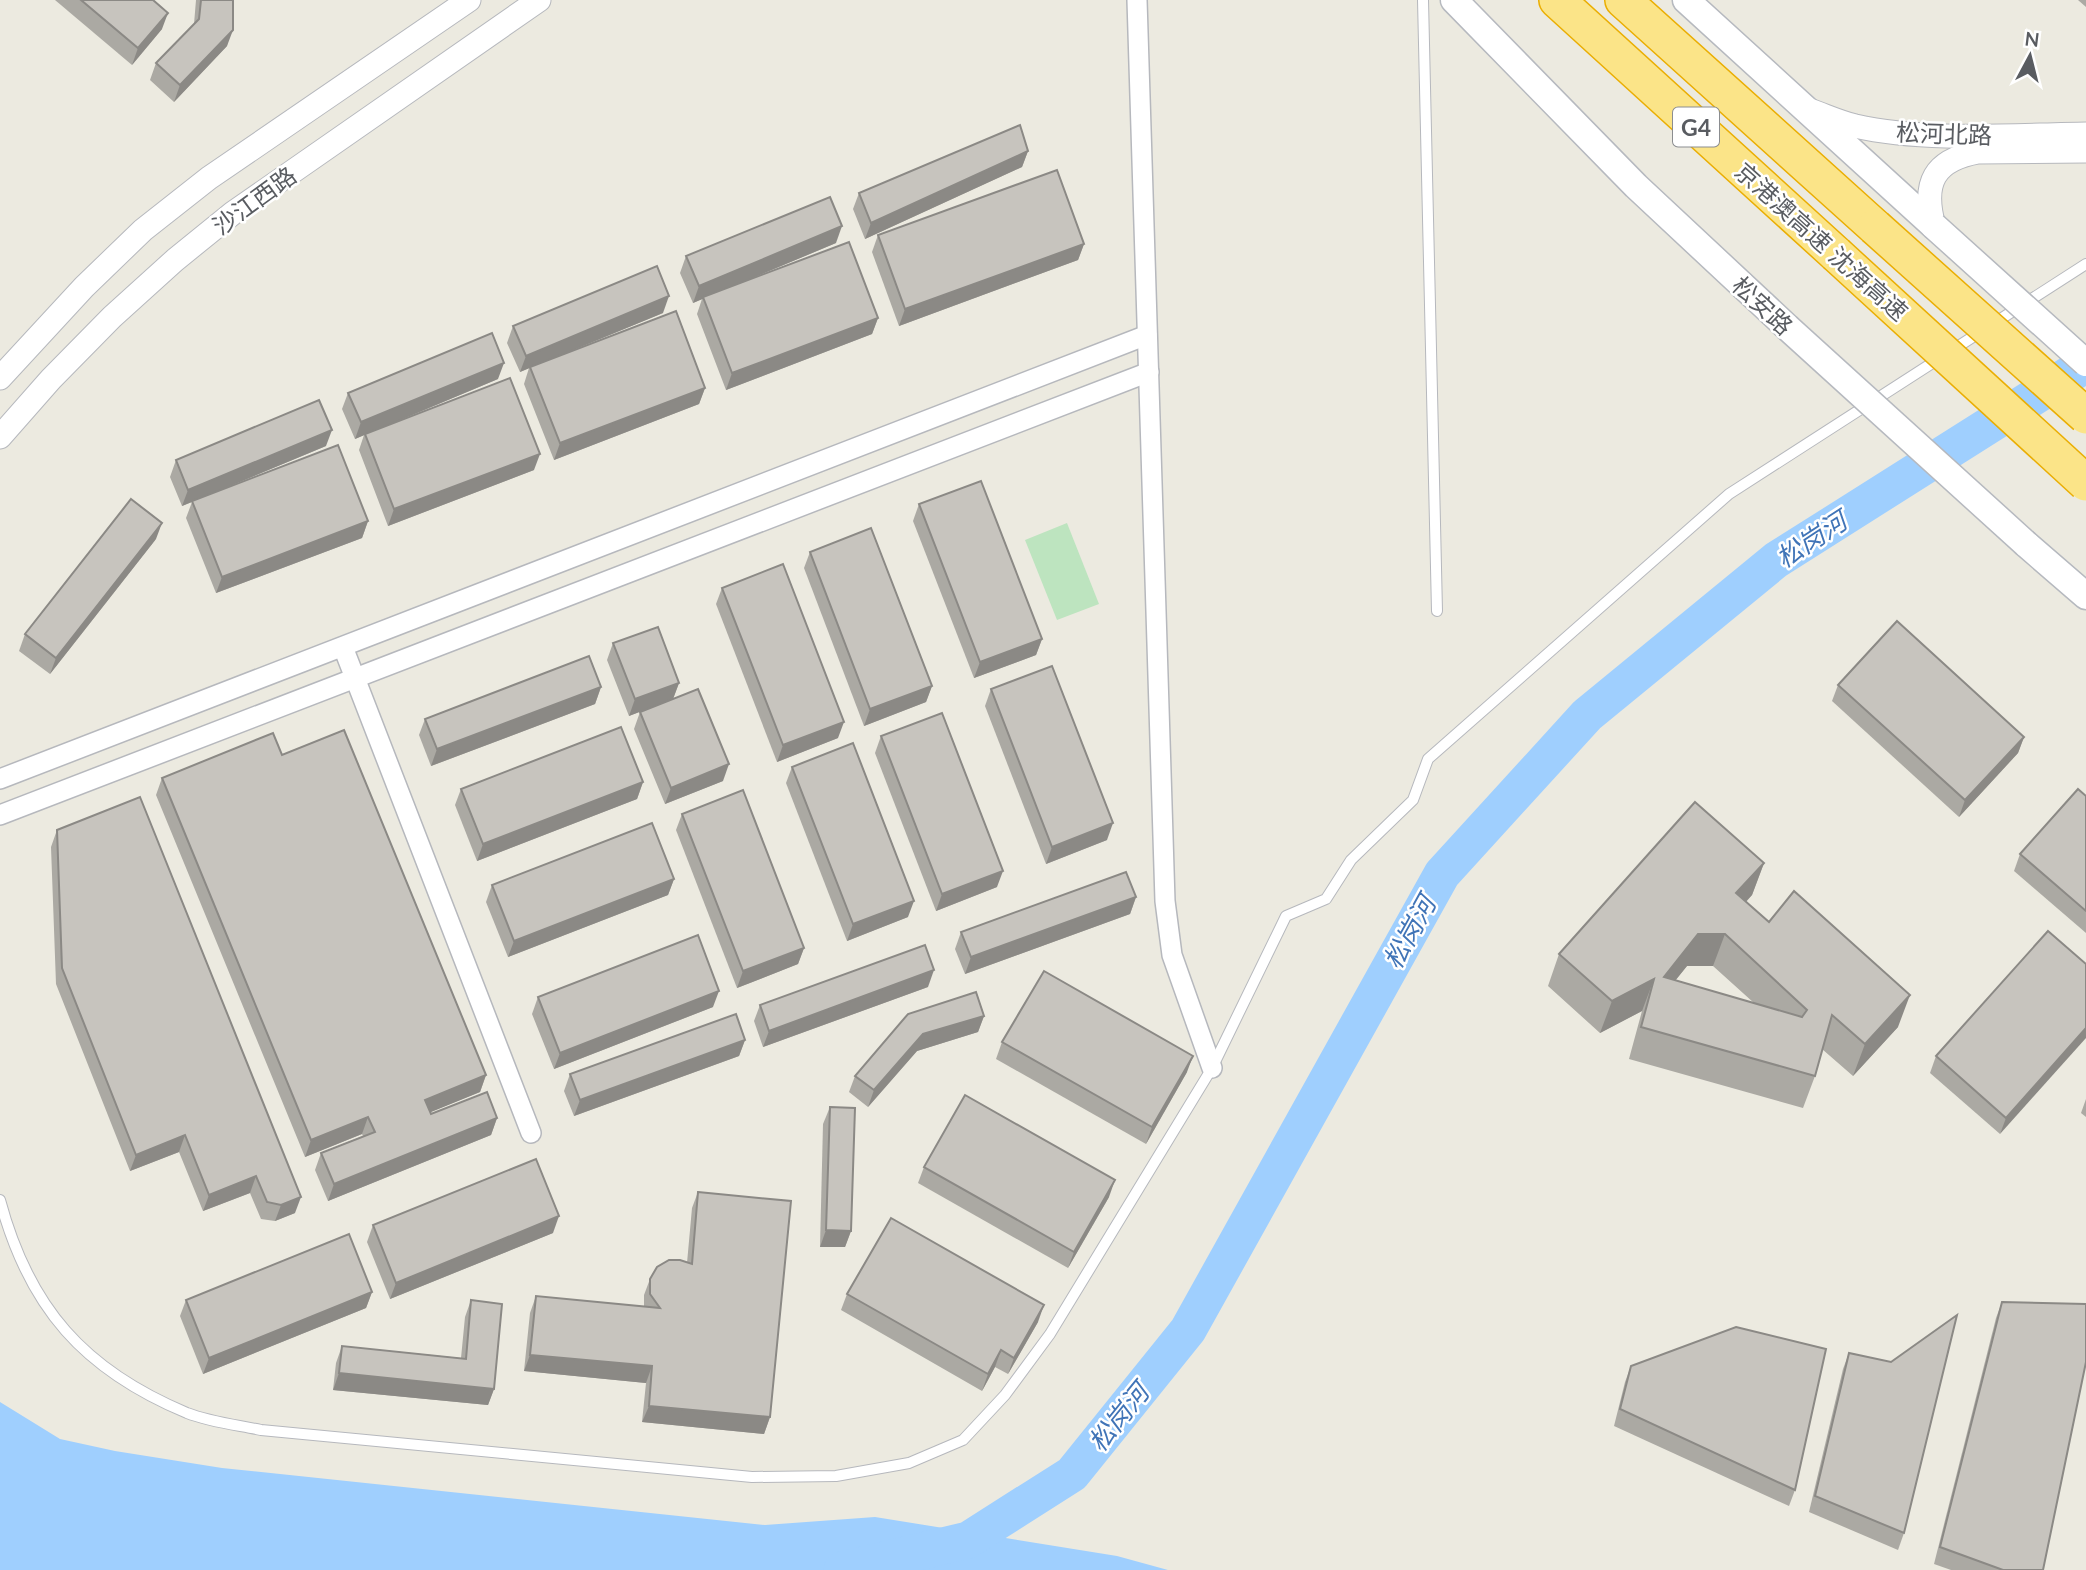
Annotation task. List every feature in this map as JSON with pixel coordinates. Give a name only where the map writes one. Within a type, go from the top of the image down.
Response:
[{"type":"highway","name":"京港澳高速 沈海高速","points":[[1557,0],[2086,482]]},
{"type":"highway","name":"京港澳高速 沈海高速","points":[[1623,0],[2086,416]]},
{"type":"main road","name":"松安路","points":[[1454,0],[1636,186],[1787,327],[2086,596]]},
{"type":"main road","points":[[1686,0],[2086,363]]},
{"type":"street","name":"沙江西路","points":[[0,378],[84,287],[143,230],[209,178],[468,0]]},
{"type":"street","name":"沙江西路","points":[[0,438],[51,379],[112,317],[175,260],[233,213],[539,0]]},
{"type":"street","points":[[1137,0],[1164,901],[1172,955],[1212,1068]]},
{"type":"street","name":"松河北路","points":[[1805,108],[1853,125],[1894,132],[1934,135],[2086,134]]},
{"type":"street","name":"松河北路","points":[[1934,226],[1929,195],[1933,180],[1942,164],[1962,155],[1978,152],[2086,150]]},
{"type":"street","points":[[0,779],[1147,335]]},
{"type":"street","points":[[0,815],[1149,372]]},
{"type":"street","points":[[343,647],[531,1133]]},
{"type":"lane","points":[[1423,0],[1437,611]]},
{"type":"lane","points":[[0,1200],[24,1268],[41,1302],[68,1335],[122,1381],[190,1414],[261,1430],[739,1476],[836,1476],[909,1463],[962,1440],[1005,1395],[1050,1334],[1212,1068],[1286,916],[1326,899],[1351,860],[1413,800],[1428,759],[1729,494],[2086,264]]},
{"type":"green space","points":[[1067,523],[1099,604],[1057,620],[1025,540]]},
{"type":"water","points":[[0,1402],[60,1439],[115,1451],[222,1468],[765,1525],[875,1517],[1117,1556],[1168,1570],[0,1570]]},
{"type":"building","points":[[81,0],[153,0],[168,13],[138,48]]},
{"type":"building","points":[[201,0],[233,0],[233,30],[180,85],[156,63],[199,19]]},
{"type":"building","points":[[1020,125],[1028,151],[871,223],[859,193]]},
{"type":"building","points":[[1057,170],[1084,244],[905,309],[878,235]]},
{"type":"building","points":[[830,197],[842,226],[699,286],[686,256]]},
{"type":"building","points":[[849,242],[878,318],[732,373],[703,297]]},
{"type":"building","points":[[657,266],[669,296],[526,356],[513,326]]},
{"type":"building","points":[[676,311],[705,388],[560,443],[530,367]]},
{"type":"building","points":[[492,333],[504,363],[361,422],[348,393]]},
{"type":"building","points":[[510,378],[540,454],[394,509],[365,434]]},
{"type":"building","points":[[319,400],[332,430],[188,490],[176,460]]},
{"type":"building","points":[[338,445],[368,521],[222,577],[192,501]]},
{"type":"building","points":[[981,481],[1042,639],[980,662],[919,504]]},
{"type":"building","points":[[131,499],[162,523],[56,658],[25,634]]},
{"type":"building","points":[[871,528],[932,686],[870,709],[810,552]]},
{"type":"building","points":[[783,564],[844,722],[783,745],[722,588]]},
{"type":"building","points":[[1897,621],[2024,737],[1965,800],[1838,685]]},
{"type":"building","points":[[658,627],[679,683],[635,699],[613,643]]},
{"type":"building","points":[[589,656],[601,687],[437,749],[425,719]]},
{"type":"building","points":[[1052,666],[1113,823],[1052,847],[991,689]]},
{"type":"building","points":[[698,689],[729,764],[671,788],[640,712]]},
{"type":"building","points":[[942,713],[1003,871],[942,894],[881,736]]},
{"type":"building","points":[[621,727],[643,782],[483,844],[461,789]]},
{"type":"building","points":[[344,730],[486,1075],[425,1100],[431,1114],[487,1092],[497,1118],[334,1184],[321,1153],[375,1132],[368,1117],[311,1140],[162,778],[273,733],[282,755]]},
{"type":"building","points":[[853,743],[914,901],[853,924],[792,767]]},
{"type":"building","points":[[2078,789],[2086,796],[2086,911],[2020,854]]},
{"type":"building","points":[[743,790],[804,948],[743,971],[682,814]]},
{"type":"building","points":[[140,797],[301,1197],[281,1205],[267,1202],[256,1176],[209,1195],[185,1135],[136,1155],[62,968],[57,830]]},
{"type":"building","points":[[1695,802],[1764,863],[1736,893],[1769,922],[1794,891],[1910,995],[1865,1044],[1832,1015],[1815,1076],[1641,1027],[1654,979],[1612,1001],[1559,954]],"holes":[[[1698,934],[1725,934],[1807,1010],[1802,1017],[1664,977]]]},
{"type":"building","points":[[652,823],[674,879],[514,941],[492,885]]},
{"type":"building","points":[[1126,872],[1136,897],[971,957],[961,932]]},
{"type":"building","points":[[2048,931],[2086,964],[2086,1028],[2006,1118],[1936,1056]]},
{"type":"building","points":[[698,935],[719,991],[560,1053],[538,997]]},
{"type":"building","points":[[925,945],[934,970],[769,1031],[760,1005]]},
{"type":"building","points":[[1044,971],[1193,1056],[1152,1127],[1002,1042]]},
{"type":"building","points":[[976,992],[984,1016],[923,1034],[874,1090],[855,1076],[908,1014]]},
{"type":"building","points":[[736,1014],[745,1040],[580,1100],[570,1074]]},
{"type":"building","points":[[965,1095],[1115,1180],[1074,1252],[924,1167]]},
{"type":"building","points":[[830,1107],[855,1108],[851,1231],[826,1230]]},
{"type":"building","points":[[536,1159],[559,1216],[396,1283],[373,1225]]},
{"type":"building","points":[[698,1192],[791,1201],[770,1417],[649,1406],[652,1366],[530,1355],[536,1296],[660,1308],[650,1294],[650,1279],[657,1267],[669,1260],[692,1264]]},
{"type":"building","points":[[891,1218],[1044,1305],[1014,1358],[1001,1350],[988,1374],[847,1294]]},
{"type":"building","points":[[349,1234],[372,1292],[209,1358],[186,1300]]},
{"type":"building","points":[[471,1300],[502,1304],[494,1389],[339,1373],[342,1346],[466,1359]]},
{"type":"building","points":[[2002,1302],[2086,1304],[2086,1362],[2043,1570],[2003,1570],[1940,1547]]},
{"type":"building","points":[[1957,1315],[1904,1533],[1815,1496],[1849,1353],[1891,1362]]},
{"type":"building","points":[[1736,1327],[1826,1349],[1795,1490],[1620,1409],[1631,1366]]},
{"type":"waterway","name":"松岗河","points":[[842,1570],[968,1540],[1072,1474],[1188,1330],[1442,874],[1587,715],[1776,560],[2086,364]]}]
